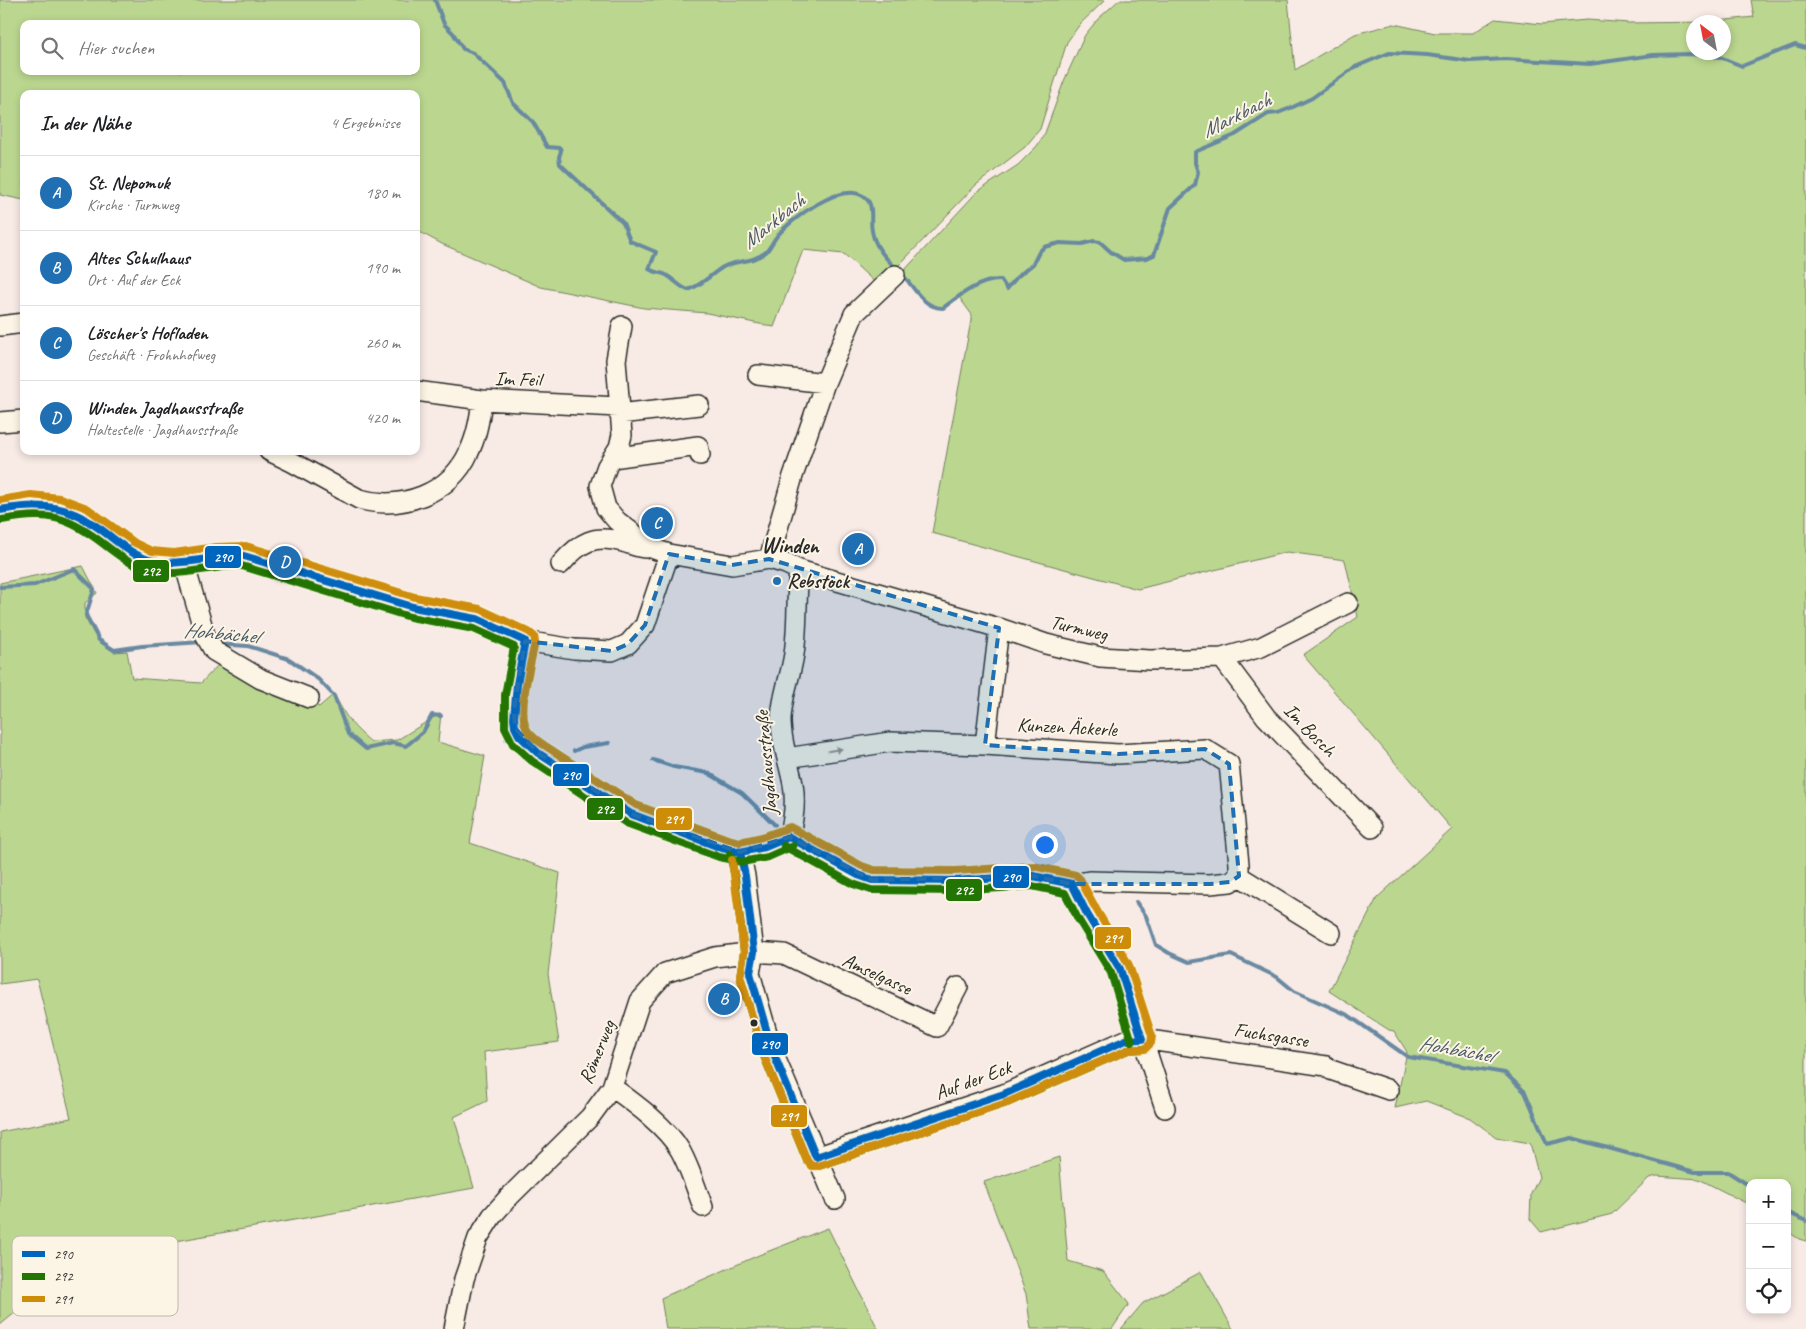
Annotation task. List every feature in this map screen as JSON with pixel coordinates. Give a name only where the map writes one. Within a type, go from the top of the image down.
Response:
[{"type":"street","points":[[561,564],[571,553],[593,539],[610,539],[640,548],[732,564],[769,559],[793,476],[825,383],[854,314],[895,275]]},
{"type":"street","points":[[0,326],[20,324]]},
{"type":"street","points":[[622,326],[616,360],[622,435],[619,447],[607,466],[600,486],[606,508],[617,521],[662,551]]},
{"type":"street","points":[[758,375],[825,383]]},
{"type":"street","name":"Im Feil","points":[[420,391],[482,400],[619,410],[699,405]]},
{"type":"street","points":[[277,455],[359,499],[371,502],[399,503],[416,499],[433,491],[458,470],[476,436],[482,400]]},
{"type":"street","points":[[0,422],[20,420]]},
{"type":"street","points":[[612,458],[698,446],[700,455]]},
{"type":"street","points":[[0,510],[42,504],[71,510],[98,527],[134,555],[157,562],[184,563],[224,556],[244,556],[413,607],[477,619],[525,641],[574,650],[612,651],[628,644],[645,625],[662,551]]},
{"type":"street","name":"Turmweg","points":[[769,559],[799,570],[1000,628],[1046,644],[1100,657],[1150,660],[1222,658],[1260,647],[1348,603]]},
{"type":"street","points":[[184,563],[210,643],[261,679],[309,698]]},
{"type":"street","name":"Jagdhausstraße","points":[[525,641],[514,710],[515,728],[524,742],[631,814],[722,848],[740,852],[765,847],[789,837],[794,817],[793,786],[781,720],[783,699],[790,676],[794,652],[799,570]]},
{"type":"street","points":[[985,745],[1000,628]]},
{"type":"street","name":"Im Bosch","points":[[1222,658],[1266,717],[1372,828]]},
{"type":"street","name":"Kunzen Äckerle","points":[[787,758],[890,742],[985,745],[1118,754],[1205,748],[1229,764],[1239,876]]},
{"type":"street","points":[[789,837],[858,875],[872,880],[955,881],[1033,876],[1072,884],[1089,881],[1210,884],[1230,882],[1239,876],[1332,933]]},
{"type":"street","points":[[740,852],[745,876],[754,952],[750,973],[772,1050],[835,1199]]},
{"type":"street","points":[[1072,884],[1087,914],[1120,969],[1165,1108]]},
{"type":"street","name":"Amselgasse","points":[[754,952],[784,954],[937,1027],[958,987]]},
{"type":"street","name":"Römerweg","points":[[454,1329],[467,1270],[478,1238],[492,1216],[590,1117],[612,1086],[640,1001],[665,973],[716,957],[754,952]]},
{"type":"street","name":"Fuchsgasse","points":[[1142,1039],[1326,1066],[1330,1070],[1389,1090]]},
{"type":"street","name":"Auf der Eck","points":[[816,1157],[1004,1094],[1126,1040],[1142,1039]]},
{"type":"street","points":[[612,1086],[653,1118],[679,1148],[703,1207]]},
{"type":"highlighted area","points":[[669,554],[732,565],[769,559],[999,628],[985,745],[1118,754],[1205,749],[1229,764],[1239,876],[1230,882],[1210,884],[1072,884],[1033,876],[872,880],[789,837],[740,852],[631,814],[538,753],[515,728],[514,710],[525,641],[612,651],[628,644],[645,625]]},
{"type":"green space","points":[[0,0],[1105,0],[1080,24],[1067,42],[1040,129],[1025,147],[976,185],[879,286],[844,254],[803,250],[774,327],[707,313],[644,308],[541,287],[442,244],[420,232],[420,90],[20,90],[20,199],[0,195]]},
{"type":"green space","points":[[1119,0],[1288,0],[1295,70],[1355,34],[1394,24],[1435,33],[1473,33],[1495,19],[1542,24],[1587,20],[1629,23],[1686,22],[1686,60],[1731,60],[1731,20],[1754,17],[1751,0],[1806,0],[1806,1241],[1791,1234],[1791,1179],[1746,1179],[1746,1203],[1699,1179],[1657,1176],[1649,1178],[1612,1214],[1541,1232],[1530,1219],[1531,1194],[1539,1177],[1530,1143],[1496,1137],[1470,1118],[1426,1101],[1395,1108],[1407,1052],[1394,1031],[1389,1030],[1329,991],[1377,898],[1452,829],[1303,655],[1358,617],[1345,560],[1287,552],[1138,589],[932,533],[972,315],[959,297],[943,308],[924,301],[902,273],[977,192],[1018,165],[1037,146],[1045,133],[1064,81],[1085,35],[1098,19]]},
{"type":"green space","points":[[83,566],[97,593],[85,603],[85,618],[98,641],[114,652],[127,651],[132,678],[201,683],[220,663],[319,707],[334,694],[349,720],[371,742],[397,740],[441,713],[438,742],[485,756],[470,843],[560,873],[548,974],[559,1042],[484,1052],[487,1101],[454,1117],[474,1188],[178,1241],[178,1236],[12,1236],[12,1315],[0,1325],[0,1132],[71,1118],[37,979],[0,984],[0,583]]},
{"type":"green space","points":[[1059,1157],[1068,1261],[1103,1271],[1129,1304],[1112,1329],[1031,1329],[1026,1294],[984,1182]]},
{"type":"green space","points":[[828,1228],[878,1329],[666,1329],[661,1298],[759,1255]]},
{"type":"green space","points":[[1201,1272],[1233,1329],[1121,1329],[1143,1303]]},
{"type":"waterway","name":"Markbach","points":[[435,0],[444,24],[453,33],[463,49],[473,53],[505,83],[513,103],[533,122],[547,147],[560,148],[560,164],[623,223],[630,241],[656,252],[649,269],[667,275],[688,290],[702,283],[723,267],[760,256],[766,252],[784,229],[817,204],[842,194],[853,193],[867,199],[871,207],[871,226],[875,242],[885,257],[897,269]]},
{"type":"waterway","name":"Markbach","points":[[902,274],[924,301],[930,305],[943,308],[970,289],[985,282],[1001,280],[1007,289],[1017,277],[1033,264],[1044,247],[1060,243],[1082,244],[1094,241],[1100,242],[1124,260],[1147,258],[1154,255],[1170,208],[1195,185],[1198,172],[1195,163],[1195,152],[1235,135],[1268,114],[1278,113],[1312,98],[1355,67],[1389,53],[1427,55],[1470,61],[1505,59],[1590,64],[1653,55],[1690,54],[1720,57],[1742,66],[1795,45],[1806,48]]},
{"type":"waterway","name":"Hohbächel","points":[[0,587],[35,585],[74,569],[94,589],[86,615],[99,640],[114,650],[202,642]]},
{"type":"waterway","name":"Hohbächel","points":[[216,644],[248,646],[289,659],[318,679],[334,696],[348,734],[366,749],[393,743],[406,746],[423,732],[432,715],[441,716]]},
{"type":"waterway","name":"Hohbächel","points":[[506,739],[520,749]]},
{"type":"waterway","name":"Hohbächel","points":[[574,751],[583,747],[609,743]]},
{"type":"waterway","name":"Hohbächel","points":[[653,760],[674,767],[708,773],[742,793],[775,825]]},
{"type":"waterway","name":"Hohbächel","points":[[1136,902],[1146,916],[1156,945],[1169,953],[1189,962],[1231,955],[1277,977],[1294,991],[1348,1015],[1408,1057],[1505,1073],[1525,1092],[1547,1144],[1572,1138],[1695,1172],[1728,1172],[1746,1183]]},
{"type":"waterway","name":"Hohbächel","points":[[1791,1214],[1806,1221]]},
{"type":"transit line","name":"291","points":[[0,500],[31,495],[60,498],[87,508],[135,543],[152,551],[174,553],[216,547],[246,546],[415,597],[480,609],[534,636],[535,642],[523,706],[525,725],[533,736],[636,805],[725,838],[740,842],[762,837],[790,827],[862,866],[874,870],[955,871],[1033,866],[1076,875],[1129,965],[1152,1036],[1151,1043],[1145,1049],[1128,1050],[1007,1103],[819,1166],[812,1166],[807,1161],[763,1054],[740,976],[744,952],[732,860]]},
{"type":"transit line","name":"290","points":[[0,510],[31,506],[57,508],[69,512],[81,517],[132,552],[149,560],[171,563],[244,556],[413,607],[477,619],[525,641],[517,684],[515,727],[519,735],[538,753],[631,814],[722,848],[740,852],[765,847],[789,837]]},
{"type":"transit line","name":"292","points":[[2,520],[32,516],[57,518],[80,528],[125,559],[147,570],[171,573],[242,566],[410,617],[474,629],[514,647],[505,695],[505,728],[513,744],[532,761],[626,823],[719,857],[742,862],[768,857],[793,846]]},
{"type":"transit line","name":"290","points":[[789,837],[858,875],[872,880],[955,881],[1033,876],[1072,884],[1087,914],[1120,969],[1142,1039]]},
{"type":"transit line","name":"292","points":[[784,846],[853,884],[871,890],[955,891],[1032,886],[1065,893],[1078,919],[1111,973],[1132,1042]]},
{"type":"transit line","name":"290","points":[[740,852],[745,876],[754,952],[750,973],[772,1050],[816,1157]]},
{"type":"transit line","name":"292","points":[[730,854],[735,878],[744,952],[740,976],[763,1054],[807,1161]]},
{"type":"transit line","name":"290","points":[[816,1157],[1004,1094],[1126,1040],[1142,1039]]},
{"type":"transit line","name":"292","points":[[819,1166],[1007,1103],[1128,1050],[1143,1049]]},
{"type":"place","name":"Löscher's Hofladen","points":[[657,523]]},
{"type":"place","name":"St. Nepomuk","points":[[858,549]]},
{"type":"place","name":"Winden Jagdhausstraße","points":[[285,562]]},
{"type":"place","name":"Rebstock","points":[[777,581]]},
{"type":"place","name":"Altes Schulhaus","points":[[724,999]]},
{"type":"district","name":"Winden","points":[[790,546]]}]
